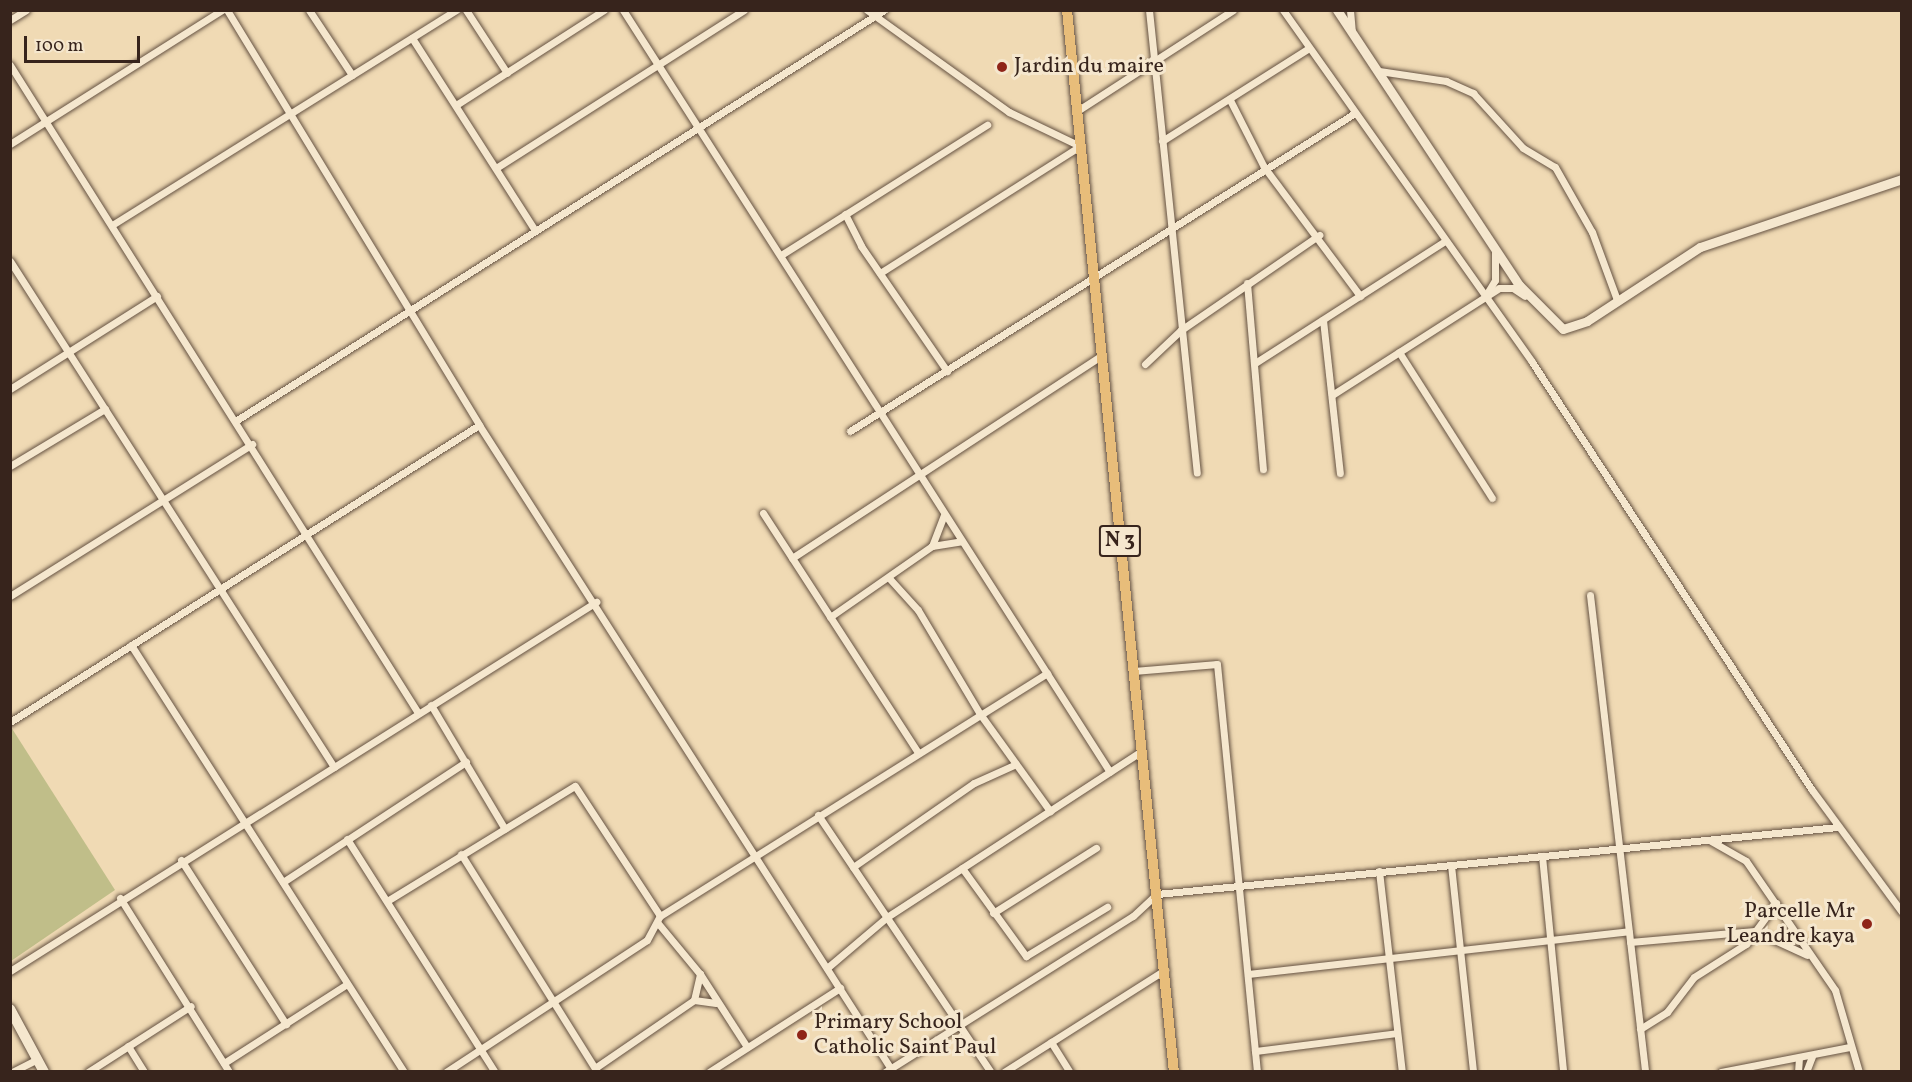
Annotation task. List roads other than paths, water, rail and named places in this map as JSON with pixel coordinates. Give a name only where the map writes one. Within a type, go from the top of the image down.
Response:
[{"type":"main road","name":"N 3","points":[[1067,10],[1174,1071]]},
{"type":"main road","points":[[10,1010],[44,1071]]},
{"type":"street","points":[[10,20],[26,10]]},
{"type":"street","points":[[10,144],[224,10],[291,113],[479,426],[596,602],[759,857],[890,1070],[959,1023],[1133,916],[1157,894],[1838,827]]},
{"type":"street","points":[[309,10],[352,75]]},
{"type":"street","points":[[112,225],[456,10]]},
{"type":"street","points":[[466,10],[507,73]]},
{"type":"street","points":[[456,105],[604,10]]},
{"type":"street","points":[[623,10],[1110,772]]},
{"type":"street","points":[[496,168],[744,10]]},
{"type":"street","points":[[867,10],[1009,112],[1080,146]]},
{"type":"street","points":[[237,420],[410,308],[884,10]]},
{"type":"street","points":[[1149,10],[1170,231],[1197,473]]},
{"type":"street","points":[[1077,111],[1233,10]]},
{"type":"street","points":[[1283,10],[1640,520],[1838,827],[1902,912]]},
{"type":"street","points":[[1337,10],[1530,299]]},
{"type":"street","points":[[1350,10],[1353,33]]},
{"type":"street","points":[[412,38],[535,230]]},
{"type":"street","points":[[1162,141],[1309,48]]},
{"type":"street","points":[[10,65],[237,420],[418,713]]},
{"type":"street","points":[[1379,71],[1446,81],[1473,93],[1523,148],[1555,166],[1592,232],[1617,300]]},
{"type":"street","points":[[1230,100],[1264,167],[1319,235],[1360,296]]},
{"type":"street","points":[[850,431],[1094,280],[1264,167],[1355,113]]},
{"type":"street","points":[[780,255],[987,125]]},
{"type":"street","points":[[880,273],[1080,146]]},
{"type":"street","points":[[1332,395],[1485,297],[1509,287],[1530,299],[1563,329],[1617,300],[1700,247],[1816,206],[1902,179]]},
{"type":"street","points":[[845,214],[880,273],[946,371]]},
{"type":"street","points":[[1144,364],[1181,330],[1319,235]]},
{"type":"street","points":[[1255,363],[1445,241]]},
{"type":"street","points":[[1485,297],[1495,280],[1495,249]]},
{"type":"street","points":[[11,265],[161,498],[222,588],[334,767]]},
{"type":"street","points":[[1247,283],[1263,469]]},
{"type":"street","points":[[10,389],[157,296]]},
{"type":"street","points":[[1323,320],[1340,473]]},
{"type":"street","points":[[1399,352],[1492,498]]},
{"type":"street","points":[[792,558],[1101,356]]},
{"type":"street","points":[[10,466],[105,409]]},
{"type":"street","points":[[10,722],[479,426]]},
{"type":"street","points":[[10,596],[161,498],[252,444]]},
{"type":"street","points":[[763,513],[918,753]]},
{"type":"street","points":[[932,546],[944,515]]},
{"type":"street","points":[[830,617],[932,546],[962,541]]},
{"type":"street","points":[[889,578],[918,610],[980,714],[1050,811]]},
{"type":"street","points":[[1590,595],[1616,849],[1629,931],[1645,1071]]},
{"type":"street","points":[[10,971],[120,898],[596,602]]},
{"type":"street","points":[[131,645],[404,1071]]},
{"type":"street","points":[[1134,671],[1217,664],[1257,1071]]},
{"type":"street","points":[[446,1071],[647,940],[658,919],[759,857],[818,815],[1047,673]]},
{"type":"street","points":[[431,705],[505,830]]},
{"type":"street","points":[[827,968],[887,917],[1142,751]]},
{"type":"street","points":[[283,882],[466,762]]},
{"type":"street","points":[[853,867],[974,783],[1016,764]]},
{"type":"street","points":[[387,901],[575,786],[658,919],[700,974],[716,1004],[747,1047]]},
{"type":"street","points":[[818,815],[991,1071]]},
{"type":"street","points":[[348,839],[495,1071]]},
{"type":"street","points":[[1708,840],[1735,851],[1776,903],[1807,955],[1835,990],[1850,1047],[1859,1071]]},
{"type":"street","points":[[993,913],[1096,848]]},
{"type":"street","points":[[461,854],[596,1070],[694,1000],[700,974]]},
{"type":"street","points":[[1542,856],[1563,1071]]},
{"type":"street","points":[[181,860],[286,1024]]},
{"type":"street","points":[[1451,865],[1473,1071]]},
{"type":"street","points":[[962,868],[1026,956],[1107,907]]},
{"type":"street","points":[[1379,871],[1402,1071]]},
{"type":"street","points":[[120,898],[191,1006],[229,1071]]},
{"type":"street","points":[[1640,1029],[1667,1012],[1694,977],[1737,951],[1776,903]]},
{"type":"street","points":[[1248,974],[1550,942],[1629,931]]},
{"type":"street","points":[[1630,942],[1755,931],[1807,955]]},
{"type":"street","points":[[1004,1071],[1165,970]]},
{"type":"street","points":[[224,1063],[347,984]]},
{"type":"street","points":[[709,1071],[840,988]]},
{"type":"street","points":[[694,1000],[716,1004]]},
{"type":"street","points":[[88,1071],[191,1006]]},
{"type":"street","points":[[1255,1051],[1397,1033]]},
{"type":"street","points":[[1051,1042],[1070,1071]]},
{"type":"street","points":[[128,1046],[144,1071]]},
{"type":"street","points":[[1721,1071],[1812,1056],[1850,1047]]},
{"type":"street","points":[[1806,1071],[1812,1056]]},
{"type":"street","points":[[1798,1071],[1799,1058]]},
{"type":"street","points":[[12,1071],[37,1059]]},
{"type":"street","points":[[1774,1062],[1778,1071]]},
{"type":"place","name":"Jardin du maire","points":[[1002,67]]},
{"type":"place","name":"Parcelle Mr Leandre kaya","points":[[1867,924]]},
{"type":"place","name":"Primary School Catholic Saint Paul","points":[[802,1035]]}]
